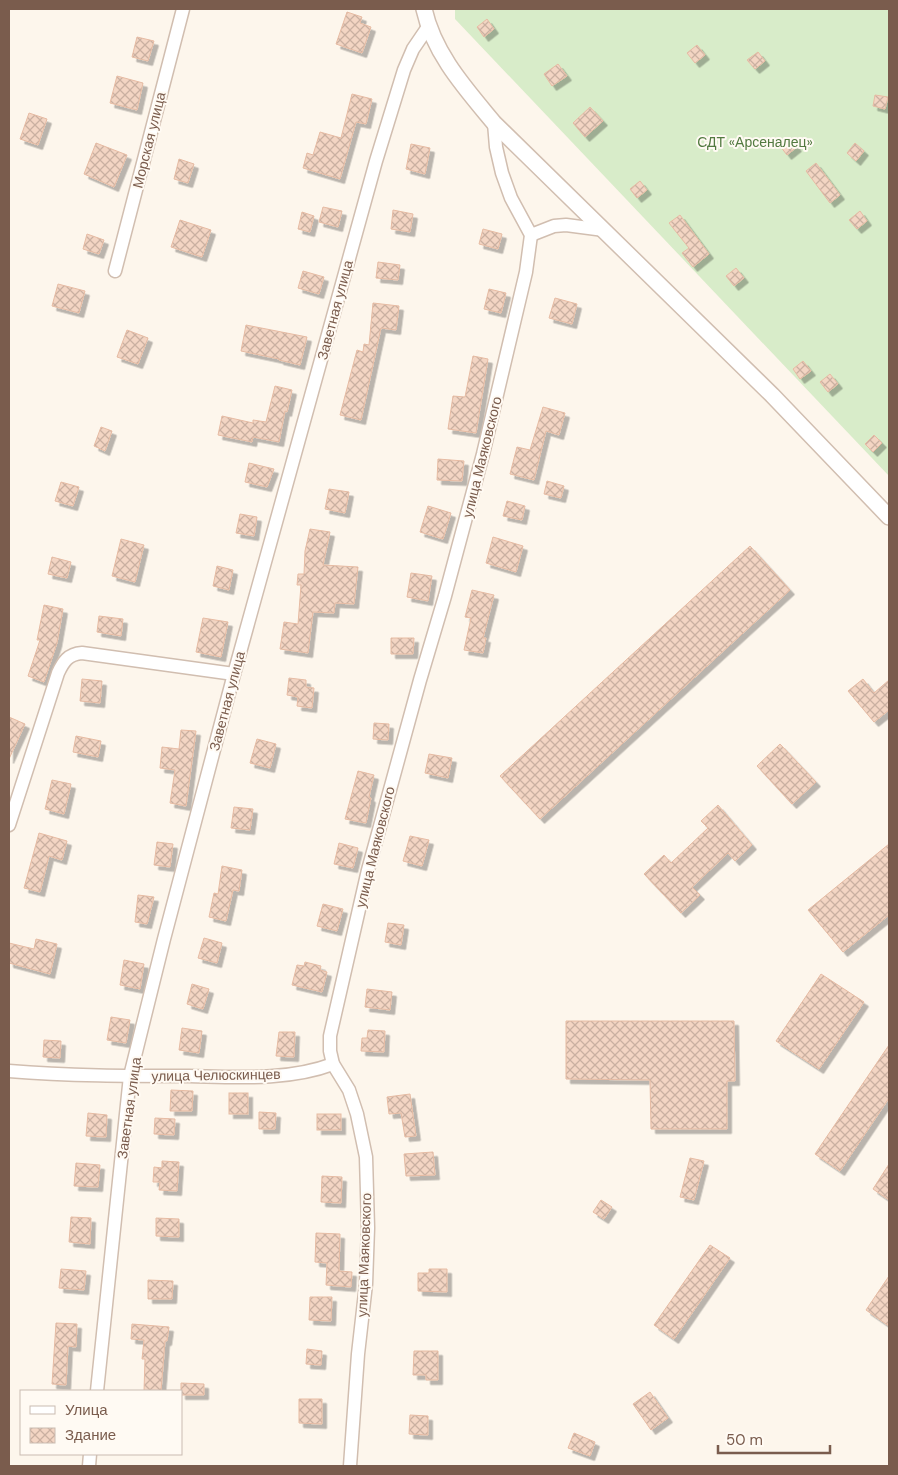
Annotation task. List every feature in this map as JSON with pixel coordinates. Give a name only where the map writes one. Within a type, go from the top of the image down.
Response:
[{"type":"street","name":"Морская улица","points":[[115,271],[146,158],[183,9]]},
{"type":"street","points":[[424,9],[428,27],[453,74],[494,124],[772,395],[889,517]]},
{"type":"street","name":"Заветная улица","points":[[97,1390],[130,1076],[234,674],[382,143],[404,70],[413,48],[428,27]]},
{"type":"street","points":[[494,124],[496,147],[502,173],[511,198],[531,235],[554,226],[566,225],[604,230]]},
{"type":"street","name":"улица Маяковского","points":[[350,1466],[358,1354],[366,1284],[368,1228],[366,1157],[357,1114],[348,1090],[333,1064],[330,1051],[330,1036],[368,870],[420,680],[448,587],[483,454],[526,272],[531,235]]},
{"type":"street","points":[[9,825],[58,673],[63,662],[74,653],[234,674]]},
{"type":"street","name":"улица Челюскинцев","points":[[9,1071],[66,1076],[248,1077],[313,1070],[333,1064]]},
{"type":"green space","name":"СДТ «Арсеналец»","points":[[455,9],[889,9],[889,476],[455,19]]},
{"type":"building","points":[[347,12],[362,17],[360,23],[371,27],[362,53],[336,44]]},
{"type":"building","points":[[487,19],[494,29],[484,37],[477,27]]},
{"type":"building","points":[[137,37],[154,41],[148,61],[132,57]]},
{"type":"building","points":[[697,45],[705,55],[695,63],[687,53]]},
{"type":"building","points":[[758,52],[765,61],[755,69],[747,60]]},
{"type":"building","points":[[558,64],[567,76],[552,86],[544,74]]},
{"type":"building","points":[[117,76],[143,83],[137,110],[110,103]]},
{"type":"building","points":[[352,94],[372,99],[366,124],[356,122],[340,179],[303,168],[307,153],[313,155],[320,132],[341,138]]},
{"type":"building","points":[[875,95],[888,97],[885,109],[873,106]]},
{"type":"building","points":[[590,107],[603,121],[585,137],[573,123]]},
{"type":"building","points":[[29,113],[47,119],[38,145],[20,139]]},
{"type":"building","points":[[790,138],[797,147],[787,155],[780,146]]},
{"type":"building","points":[[96,143],[127,155],[114,187],[84,174]]},
{"type":"building","points":[[855,143],[864,151],[856,161],[847,153]]},
{"type":"building","points":[[411,144],[430,148],[425,174],[406,169]]},
{"type":"building","points":[[179,159],[194,164],[188,183],[174,179]]},
{"type":"building","points":[[816,163],[840,195],[830,203],[806,171]]},
{"type":"building","points":[[640,181],[647,190],[637,198],[630,189]]},
{"type":"building","points":[[323,207],[342,211],[338,227],[319,222]]},
{"type":"building","points":[[393,210],[413,214],[410,232],[391,229]]},
{"type":"building","points":[[860,211],[867,221],[857,229],[849,220]]},
{"type":"building","points":[[302,212],[314,216],[310,232],[298,229]]},
{"type":"building","points":[[680,215],[709,254],[693,267],[682,253],[689,248],[669,223]]},
{"type":"building","points":[[180,220],[211,230],[202,257],[171,247]]},
{"type":"building","points":[[483,229],[502,234],[498,249],[479,244]]},
{"type":"building","points":[[87,234],[104,240],[99,254],[83,249]]},
{"type":"building","points":[[378,262],[400,265],[398,280],[376,278]]},
{"type":"building","points":[[736,268],[744,278],[734,286],[726,276]]},
{"type":"building","points":[[303,271],[324,277],[319,294],[298,288]]},
{"type":"building","points":[[58,284],[85,291],[79,313],[52,306]]},
{"type":"building","points":[[489,289],[506,293],[501,313],[484,309]]},
{"type":"building","points":[[555,298],[577,304],[572,324],[549,318]]},
{"type":"building","points":[[373,303],[399,306],[396,330],[381,328],[361,420],[340,415],[357,350],[363,352],[364,344],[369,345]]},
{"type":"building","points":[[246,325],[307,337],[300,365],[241,351]]},
{"type":"building","points":[[127,330],[148,338],[138,364],[117,357]]},
{"type":"building","points":[[473,356],[488,359],[476,433],[448,429],[453,396],[465,397]]},
{"type":"building","points":[[803,361],[811,371],[800,379],[793,369]]},
{"type":"building","points":[[830,374],[838,384],[828,392],[820,382]]},
{"type":"building","points":[[275,386],[292,390],[287,412],[285,411],[279,442],[253,437],[252,442],[218,435],[222,416],[253,423],[253,420],[266,422]]},
{"type":"building","points":[[543,407],[565,413],[559,435],[546,431],[534,480],[510,474],[517,447],[530,450]]},
{"type":"building","points":[[101,427],[112,431],[105,451],[94,446]]},
{"type":"building","points":[[874,435],[882,443],[873,452],[865,444]]},
{"type":"building","points":[[438,459],[464,461],[462,481],[437,480]]},
{"type":"building","points":[[249,463],[274,469],[267,487],[245,482]]},
{"type":"building","points":[[547,481],[564,486],[561,498],[544,494]]},
{"type":"building","points":[[61,482],[79,487],[73,506],[55,501]]},
{"type":"building","points":[[329,489],[349,492],[345,513],[325,509]]},
{"type":"building","points":[[507,501],[525,506],[522,520],[503,516]]},
{"type":"building","points":[[428,506],[451,513],[443,539],[420,532]]},
{"type":"building","points":[[240,514],[257,517],[254,536],[236,533]]},
{"type":"building","points":[[310,529],[330,532],[323,565],[358,567],[354,604],[335,603],[334,613],[313,612],[308,653],[280,649],[284,622],[298,624],[301,585],[297,585],[298,574],[304,574],[305,551]]},
{"type":"building","points":[[493,537],[523,546],[516,572],[486,563]]},
{"type":"building","points":[[121,539],[144,545],[135,582],[112,576]]},
{"type":"building","points":[[750,546],[790,590],[540,819],[500,776]]},
{"type":"building","points":[[52,557],[71,562],[67,578],[48,574]]},
{"type":"building","points":[[217,566],[233,570],[229,590],[213,586]]},
{"type":"building","points":[[411,573],[432,576],[428,601],[407,597]]},
{"type":"building","points":[[472,590],[494,595],[483,638],[486,638],[483,653],[464,650],[471,618],[465,617]]},
{"type":"building","points":[[44,605],[63,609],[57,643],[44,682],[28,676],[40,640],[37,640]]},
{"type":"building","points":[[99,616],[123,619],[121,636],[97,632]]},
{"type":"building","points":[[203,618],[228,622],[221,657],[196,652]]},
{"type":"building","points":[[391,638],[414,638],[413,654],[391,654]]},
{"type":"building","points":[[289,678],[306,680],[306,687],[314,688],[312,708],[297,706],[298,697],[287,695]]},
{"type":"building","points":[[82,679],[102,681],[100,703],[80,701]]},
{"type":"building","points":[[863,679],[874,693],[889,680],[889,710],[874,722],[848,691]]},
{"type":"building","points":[[9,717],[25,724],[9,759]]},
{"type":"building","points":[[374,723],[389,724],[388,740],[373,739]]},
{"type":"building","points":[[181,730],[196,731],[186,806],[170,803],[175,770],[160,768],[162,747],[179,749]]},
{"type":"building","points":[[76,736],[101,741],[98,757],[73,752]]},
{"type":"building","points":[[257,739],[276,744],[270,768],[250,763]]},
{"type":"building","points":[[780,744],[816,782],[792,804],[757,766]]},
{"type":"building","points":[[429,754],[452,758],[448,778],[425,773]]},
{"type":"building","points":[[358,771],[374,775],[366,823],[345,819]]},
{"type":"building","points":[[52,780],[71,784],[64,814],[45,809]]},
{"type":"building","points":[[718,805],[752,845],[735,861],[728,853],[692,887],[700,895],[681,913],[644,874],[664,855],[671,863],[708,828],[701,821]]},
{"type":"building","points":[[234,807],[253,809],[250,830],[231,828]]},
{"type":"building","points":[[39,833],[67,841],[62,860],[49,856],[40,892],[24,888]]},
{"type":"building","points":[[410,836],[429,840],[422,866],[403,861]]},
{"type":"building","points":[[157,842],[173,844],[170,867],[154,865]]},
{"type":"building","points":[[339,843],[358,848],[353,868],[334,864]]},
{"type":"building","points":[[889,844],[889,915],[843,952],[808,910]]},
{"type":"building","points":[[222,866],[242,870],[239,891],[233,890],[226,921],[209,917],[214,893],[218,894]]},
{"type":"building","points":[[138,895],[154,897],[147,924],[135,922]]},
{"type":"building","points":[[323,904],[343,909],[337,931],[317,926]]},
{"type":"building","points":[[388,923],[404,925],[401,945],[385,942]]},
{"type":"building","points":[[204,938],[222,943],[217,963],[198,958]]},
{"type":"building","points":[[36,939],[57,944],[50,974],[9,963],[9,943],[34,949]]},
{"type":"building","points":[[124,960],[144,964],[140,989],[120,985]]},
{"type":"building","points":[[305,962],[321,966],[320,970],[327,972],[322,992],[292,985],[297,965],[304,966]]},
{"type":"building","points":[[821,974],[864,1002],[819,1069],[776,1041]]},
{"type":"building","points":[[192,984],[209,989],[203,1009],[187,1004]]},
{"type":"building","points":[[367,989],[392,992],[390,1010],[365,1007]]},
{"type":"building","points":[[111,1017],[130,1020],[126,1043],[107,1040]]},
{"type":"building","points":[[566,1021],[734,1021],[735,1081],[727,1081],[727,1129],[651,1129],[650,1080],[566,1079]]},
{"type":"building","points":[[182,1028],[202,1031],[199,1053],[179,1050]]},
{"type":"building","points":[[368,1030],[385,1031],[384,1052],[361,1051],[362,1038],[367,1038]]},
{"type":"building","points":[[279,1032],[295,1032],[294,1057],[276,1056]]},
{"type":"building","points":[[44,1040],[61,1041],[60,1058],[43,1057]]},
{"type":"building","points":[[889,1045],[889,1098],[840,1171],[815,1154]]},
{"type":"building","points":[[171,1090],[193,1091],[192,1111],[170,1111]]},
{"type":"building","points":[[229,1093],[248,1093],[248,1114],[229,1114]]},
{"type":"building","points":[[410,1094],[416,1136],[405,1137],[401,1113],[389,1114],[387,1097]]},
{"type":"building","points":[[259,1112],[276,1113],[275,1129],[259,1129]]},
{"type":"building","points":[[88,1113],[107,1115],[106,1137],[86,1136]]},
{"type":"building","points":[[317,1114],[341,1114],[341,1130],[317,1130]]},
{"type":"building","points":[[155,1118],[175,1119],[174,1135],[154,1134]]},
{"type":"building","points":[[433,1152],[435,1175],[406,1176],[404,1154]]},
{"type":"building","points":[[690,1158],[704,1161],[694,1200],[680,1197]]},
{"type":"building","points":[[162,1161],[179,1162],[177,1191],[159,1190],[160,1182],[153,1182],[154,1167],[162,1168]]},
{"type":"building","points":[[76,1163],[100,1165],[98,1187],[74,1186]]},
{"type":"building","points":[[889,1164],[889,1200],[873,1189]]},
{"type":"building","points":[[322,1176],[342,1177],[341,1203],[321,1202]]},
{"type":"building","points":[[601,1200],[612,1207],[604,1219],[593,1212]]},
{"type":"building","points":[[71,1217],[91,1218],[90,1244],[69,1242]]},
{"type":"building","points":[[156,1218],[179,1219],[179,1237],[156,1236]]},
{"type":"building","points":[[316,1233],[340,1234],[339,1271],[352,1272],[351,1287],[326,1285],[327,1263],[315,1262]]},
{"type":"building","points":[[710,1245],[730,1258],[674,1339],[654,1325]]},
{"type":"building","points":[[61,1269],[86,1271],[84,1290],[59,1288]]},
{"type":"building","points":[[429,1269],[447,1269],[447,1292],[418,1291],[418,1273],[429,1273]]},
{"type":"building","points":[[889,1276],[889,1326],[866,1310]]},
{"type":"building","points":[[148,1280],[173,1281],[172,1299],[148,1299]]},
{"type":"building","points":[[310,1297],[332,1297],[331,1321],[309,1320]]},
{"type":"building","points":[[56,1323],[77,1324],[76,1347],[68,1346],[66,1385],[52,1384]]},
{"type":"building","points":[[132,1324],[169,1327],[167,1341],[165,1341],[161,1390],[144,1390],[145,1359],[142,1359],[144,1340],[131,1339]]},
{"type":"building","points":[[307,1349],[322,1351],[321,1365],[306,1364]]},
{"type":"building","points":[[414,1351],[438,1351],[438,1380],[426,1380],[426,1375],[413,1375]]},
{"type":"building","points":[[181,1383],[204,1384],[204,1395],[182,1395]]},
{"type":"building","points":[[650,1392],[668,1418],[651,1430],[633,1404]]},
{"type":"building","points":[[299,1399],[322,1399],[322,1424],[299,1423]]},
{"type":"building","points":[[410,1415],[428,1416],[428,1435],[409,1434]]},
{"type":"building","points":[[574,1433],[595,1442],[590,1456],[568,1448]]}]
